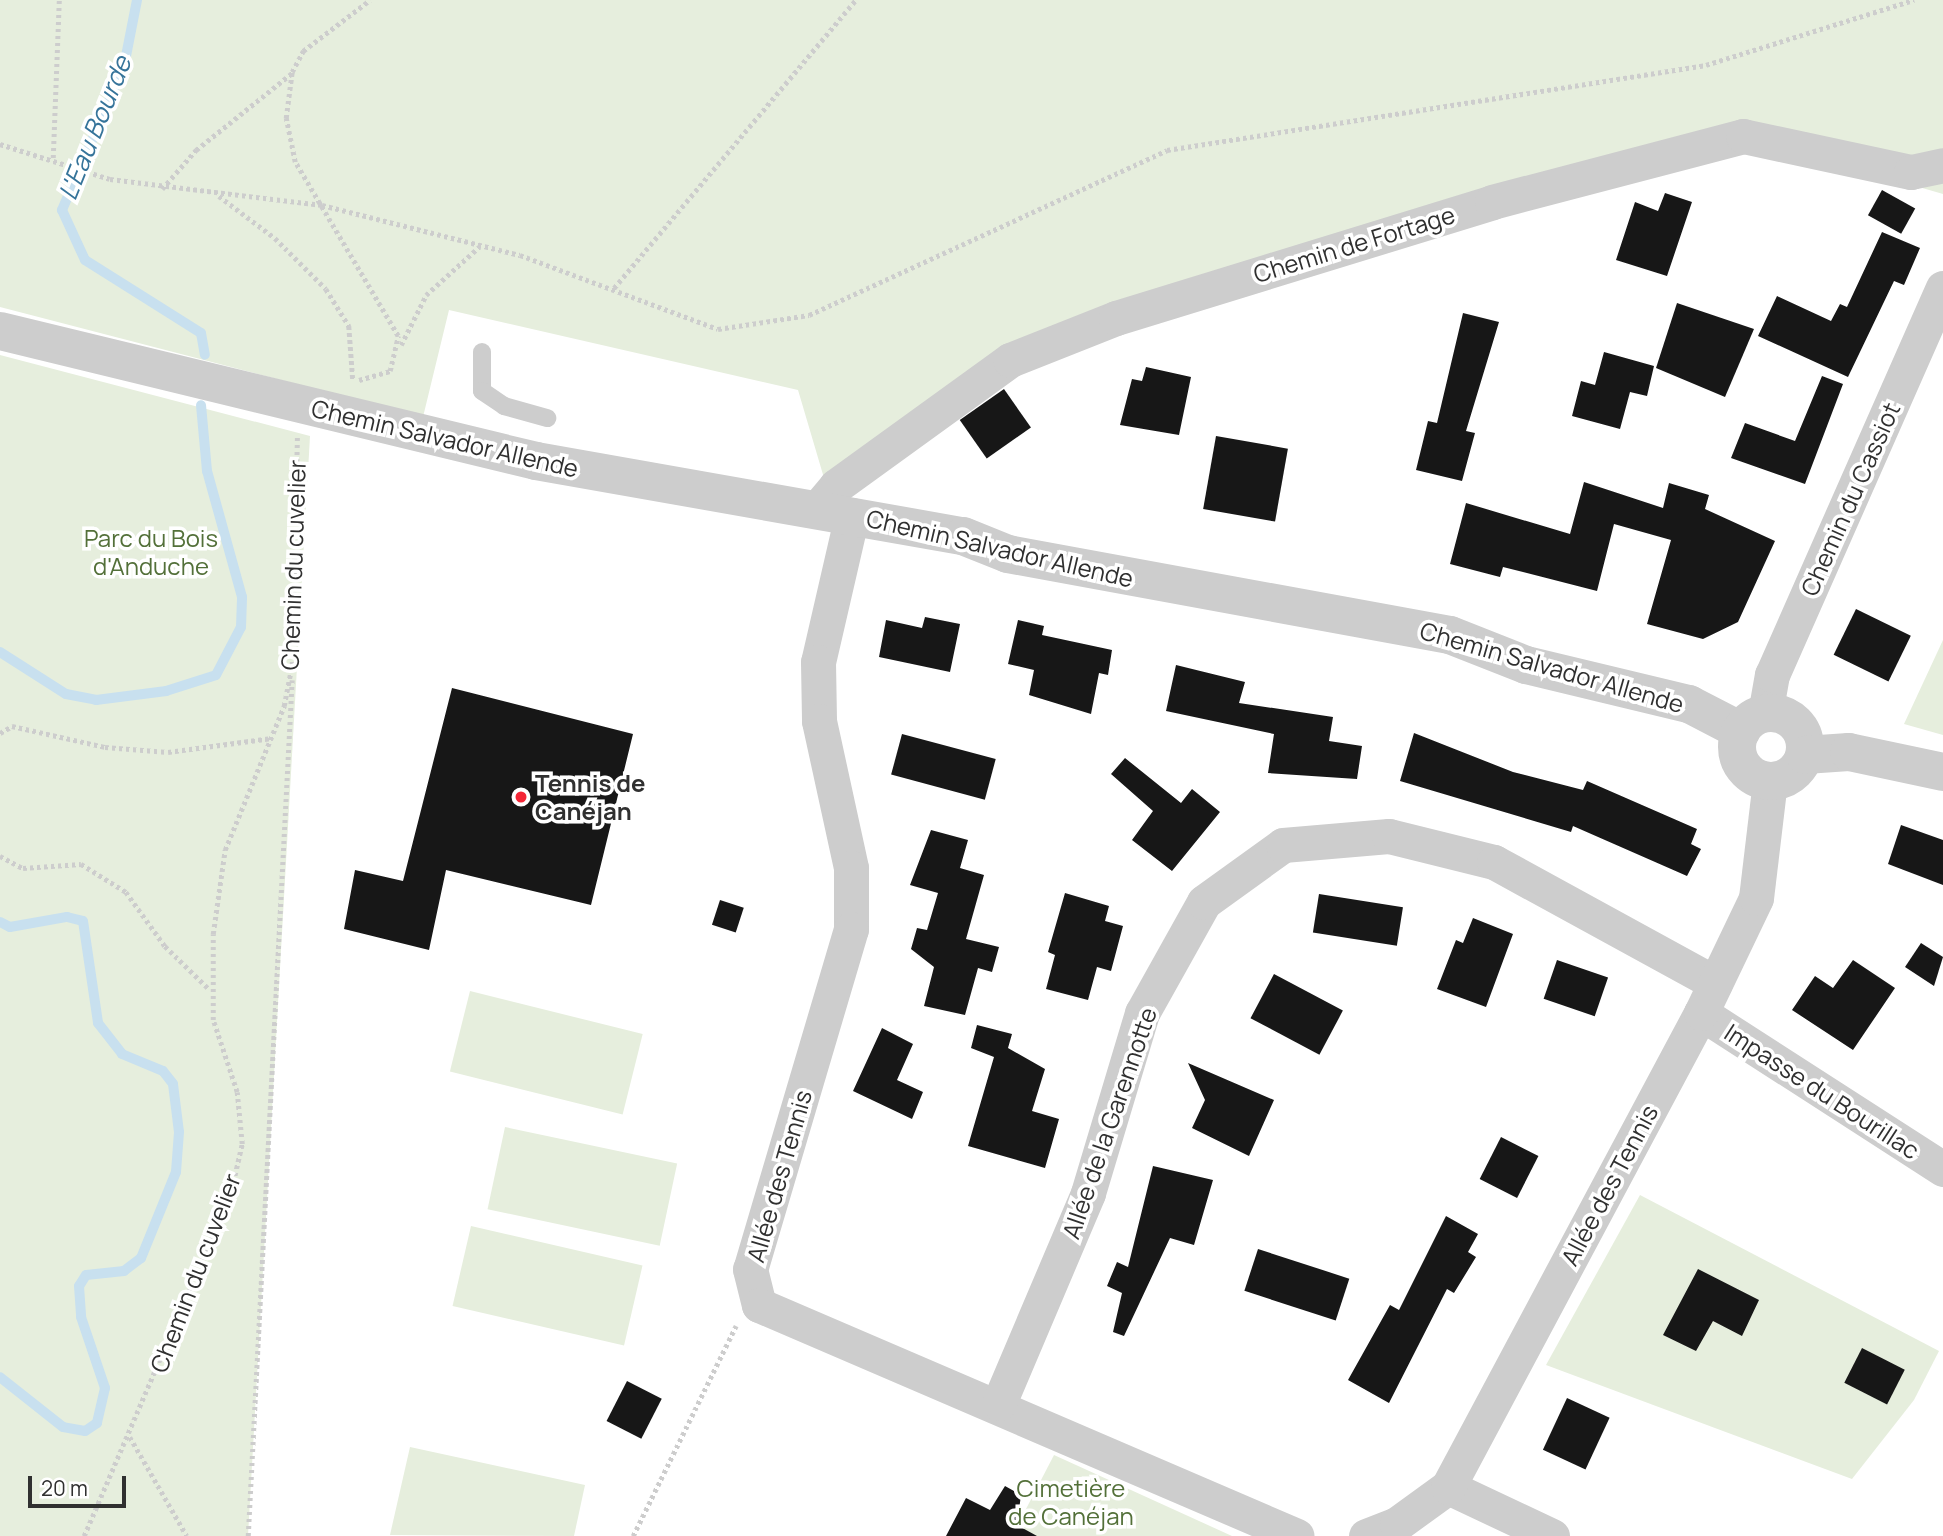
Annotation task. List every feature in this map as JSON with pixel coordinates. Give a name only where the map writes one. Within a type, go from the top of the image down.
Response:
[{"type":"street","name":"Chemin de Fortage","points":[[834,512],[836,486],[1010,360],[1116,318],[1479,205],[1743,136],[1911,172],[1943,165]]},
{"type":"street","name":"Chemin du Cassiot","points":[[1753,722],[1943,288]]},
{"type":"street","name":"Chemin Salvador Allende","points":[[0,331],[549,464],[963,536],[1008,554],[1450,635],[1526,664],[1753,722]]},
{"type":"street","name":"Allée des Tennis","points":[[759,1305],[750,1269],[851,929],[851,868],[820,720],[818,662],[834,512]]},
{"type":"street","points":[[1753,722],[1796,724],[1804,755],[1792,775],[1770,781],[1745,770],[1739,758],[1753,722]]},
{"type":"street","points":[[1804,755],[1849,752],[1943,772]]},
{"type":"street","name":"Allée des Tennis","points":[[1424,1536],[1442,1493],[1708,998],[1756,898],[1770,781]]},
{"type":"street","name":"Allée de la Garennotte","points":[[999,1403],[1088,1194],[1142,1013],[1204,902],[1283,845],[1389,836],[1494,862],[1708,998]]},
{"type":"street","name":"Impasse du Bourillac","points":[[1708,998],[1943,1170]]},
{"type":"street","points":[[759,1305],[999,1403],[1297,1536]]},
{"type":"street","points":[[1366,1536],[1442,1493],[1552,1536]]},
{"type":"lane","points":[[482,352],[482,391],[504,406],[547,418]]},
{"type":"path","points":[[52,158],[58,0]]},
{"type":"path","points":[[162,189],[196,150],[292,72],[321,33],[370,0]]},
{"type":"path","points":[[614,288],[856,0]]},
{"type":"path","points":[[0,144],[110,178],[162,189],[322,205],[561,266],[718,329],[808,314],[1167,150],[1706,65],[1914,0]]},
{"type":"path","points":[[292,72],[288,136],[295,162],[322,205],[400,346]]},
{"type":"path","points":[[219,196],[275,238],[326,289],[349,326],[353,380]]},
{"type":"path","points":[[340,381],[390,371],[426,295],[480,247]]},
{"type":"path","name":"Chemin du cuvelier","points":[[84,1536],[130,1437],[230,1196],[242,1144],[237,1092],[210,990],[225,850],[272,738],[292,665],[303,406]]},
{"type":"path","points":[[248,1536],[292,665]]},
{"type":"path","points":[[0,733],[12,726],[105,747],[167,752],[272,738]]},
{"type":"path","points":[[0,856],[23,868],[81,863],[126,892],[165,946],[210,990]]},
{"type":"path","points":[[633,1536],[736,1325],[759,1305]]},
{"type":"path","points":[[130,1437],[187,1536]]},
{"type":"green space","points":[[0,0],[1943,0],[1943,194],[1743,136],[1116,318],[824,478],[798,390],[449,310],[423,417],[0,307]]},
{"type":"green space","name":"Parc du Bois d'Anduche","points":[[0,355],[310,436],[248,1536],[0,1536]]},
{"type":"green space","points":[[1943,640],[1943,735],[1904,724]]},
{"type":"green space","points":[[470,991],[643,1034],[623,1115],[450,1072]]},
{"type":"green space","points":[[505,1127],[677,1164],[660,1246],[488,1209]]},
{"type":"green space","points":[[1640,1195],[1939,1351],[1914,1400],[1852,1479],[1546,1365]]},
{"type":"green space","points":[[471,1226],[642,1266],[624,1345],[453,1306]]},
{"type":"green space","points":[[410,1447],[585,1485],[574,1536],[390,1535]]},
{"type":"green space","name":"Cimetière de Canéjan","points":[[1054,1455],[1232,1536],[1012,1536]]},
{"type":"building","points":[[1882,190],[1915,208],[1901,234],[1868,215]]},
{"type":"building","points":[[1665,193],[1692,202],[1667,276],[1616,260],[1635,202],[1658,211]]},
{"type":"building","points":[[1882,232],[1920,248],[1904,285],[1894,281],[1848,377],[1758,336],[1777,296],[1831,321],[1840,304],[1847,307]]},
{"type":"building","points":[[1677,303],[1754,329],[1725,397],[1656,368]]},
{"type":"building","points":[[1463,313],[1499,322],[1466,431],[1475,433],[1462,481],[1416,470],[1428,421],[1437,423]]},
{"type":"building","points":[[1604,352],[1654,366],[1647,396],[1630,392],[1620,429],[1572,416],[1581,381],[1595,385]]},
{"type":"building","points":[[1146,367],[1191,377],[1179,435],[1120,425],[1132,379],[1142,381]]},
{"type":"building","points":[[1822,376],[1843,384],[1805,484],[1731,458],[1745,423],[1795,441]]},
{"type":"building","points":[[1004,389],[1031,428],[987,458],[960,420]]},
{"type":"building","points":[[1216,436],[1288,449],[1275,522],[1203,509]]},
{"type":"building","points":[[1584,482],[1663,508],[1669,483],[1709,495],[1705,509],[1775,541],[1738,622],[1703,639],[1647,624],[1671,540],[1614,524],[1597,591],[1503,567],[1500,577],[1450,564],[1466,503],[1570,534]]},
{"type":"building","points":[[1856,609],[1911,636],[1888,682],[1834,655]]},
{"type":"building","points":[[925,617],[960,624],[950,672],[879,657],[886,620],[922,628]]},
{"type":"building","points":[[1018,620],[1044,626],[1042,635],[1112,650],[1108,675],[1099,673],[1091,714],[1029,695],[1034,670],[1008,664]]},
{"type":"building","points":[[1176,665],[1245,682],[1239,703],[1333,717],[1329,741],[1362,746],[1357,779],[1268,773],[1274,734],[1166,711]]},
{"type":"building","name":"Tennis de Canéjan","points":[[452,688],[633,734],[591,905],[446,870],[429,950],[344,929],[355,870],[403,881]]},
{"type":"building","points":[[1414,733],[1513,772],[1583,790],[1587,781],[1697,829],[1691,844],[1701,849],[1687,876],[1573,826],[1571,832],[1400,781]]},
{"type":"building","points":[[902,734],[996,759],[985,800],[891,775]]},
{"type":"building","points":[[1125,758],[1181,803],[1192,789],[1220,812],[1172,871],[1132,840],[1153,811],[1111,774]]},
{"type":"building","points":[[1901,825],[1943,840],[1943,885],[1888,864]]},
{"type":"building","points":[[931,830],[968,840],[960,868],[984,875],[966,939],[999,947],[992,972],[978,968],[965,1015],[924,1006],[934,967],[911,949],[917,928],[927,930],[938,893],[910,885]]},
{"type":"building","points":[[1065,893],[1109,906],[1105,921],[1123,926],[1111,971],[1097,967],[1088,1000],[1046,989],[1055,955],[1048,952]]},
{"type":"building","points":[[1319,894],[1403,907],[1397,946],[1313,933]]},
{"type":"building","points":[[720,900],[744,908],[736,932],[712,925]]},
{"type":"building","points":[[1473,918],[1513,934],[1486,1007],[1437,989],[1456,940],[1463,943]]},
{"type":"building","points":[[1921,943],[1943,957],[1934,986],[1905,967]]},
{"type":"building","points":[[1557,960],[1608,978],[1595,1016],[1544,999]]},
{"type":"building","points":[[1853,960],[1895,988],[1853,1050],[1792,1010],[1815,976],[1833,988]]},
{"type":"building","points":[[1274,974],[1343,1011],[1319,1055],[1251,1018]]},
{"type":"building","points":[[977,1025],[1012,1034],[1008,1048],[1045,1069],[1032,1111],[1059,1119],[1045,1168],[968,1146],[994,1057],[971,1048]]},
{"type":"building","points":[[882,1028],[913,1044],[897,1080],[923,1092],[912,1119],[853,1091]]},
{"type":"building","points":[[1188,1063],[1274,1100],[1249,1156],[1192,1128],[1205,1100]]},
{"type":"building","points":[[1501,1137],[1538,1156],[1517,1198],[1480,1179]]},
{"type":"building","points":[[1153,1166],[1213,1180],[1194,1245],[1170,1238],[1124,1336],[1113,1332],[1122,1293],[1107,1286],[1117,1262],[1128,1267]]},
{"type":"building","points":[[1446,1216],[1478,1234],[1468,1252],[1476,1257],[1454,1293],[1447,1289],[1389,1403],[1348,1380],[1390,1305],[1399,1310]]},
{"type":"building","points":[[1258,1249],[1349,1279],[1336,1321],[1244,1291]]},
{"type":"building","points":[[1698,1269],[1759,1300],[1742,1336],[1713,1321],[1696,1351],[1663,1335]]},
{"type":"building","points":[[1862,1348],[1905,1370],[1887,1405],[1844,1383]]},
{"type":"building","points":[[627,1381],[662,1399],[641,1439],[607,1421]]},
{"type":"building","points":[[1567,1398],[1610,1418],[1586,1470],[1543,1450]]},
{"type":"building","points":[[1005,1486],[1021,1495],[1017,1525],[1037,1536],[946,1536],[966,1498],[990,1510]]},
{"type":"waterway","name":"L'Eau Bourde","points":[[137,0],[124,66],[62,210],[85,260],[201,333],[205,355]]},
{"type":"waterway","name":"L'Eau Bourde","points":[[0,652],[66,694],[96,700],[166,691],[216,675],[241,627],[242,597],[207,471],[201,405]]},
{"type":"waterway","name":"L'Eau Bourde","points":[[0,922],[10,927],[67,917],[83,921],[98,1023],[122,1054],[163,1071],[173,1084],[179,1132],[176,1172],[141,1258],[124,1271],[86,1275],[79,1286],[81,1317],[105,1388],[97,1423],[85,1431],[63,1427],[0,1377]]},
{"type":"place","name":"Tennis de Canéjan","points":[[521,797]]}]
